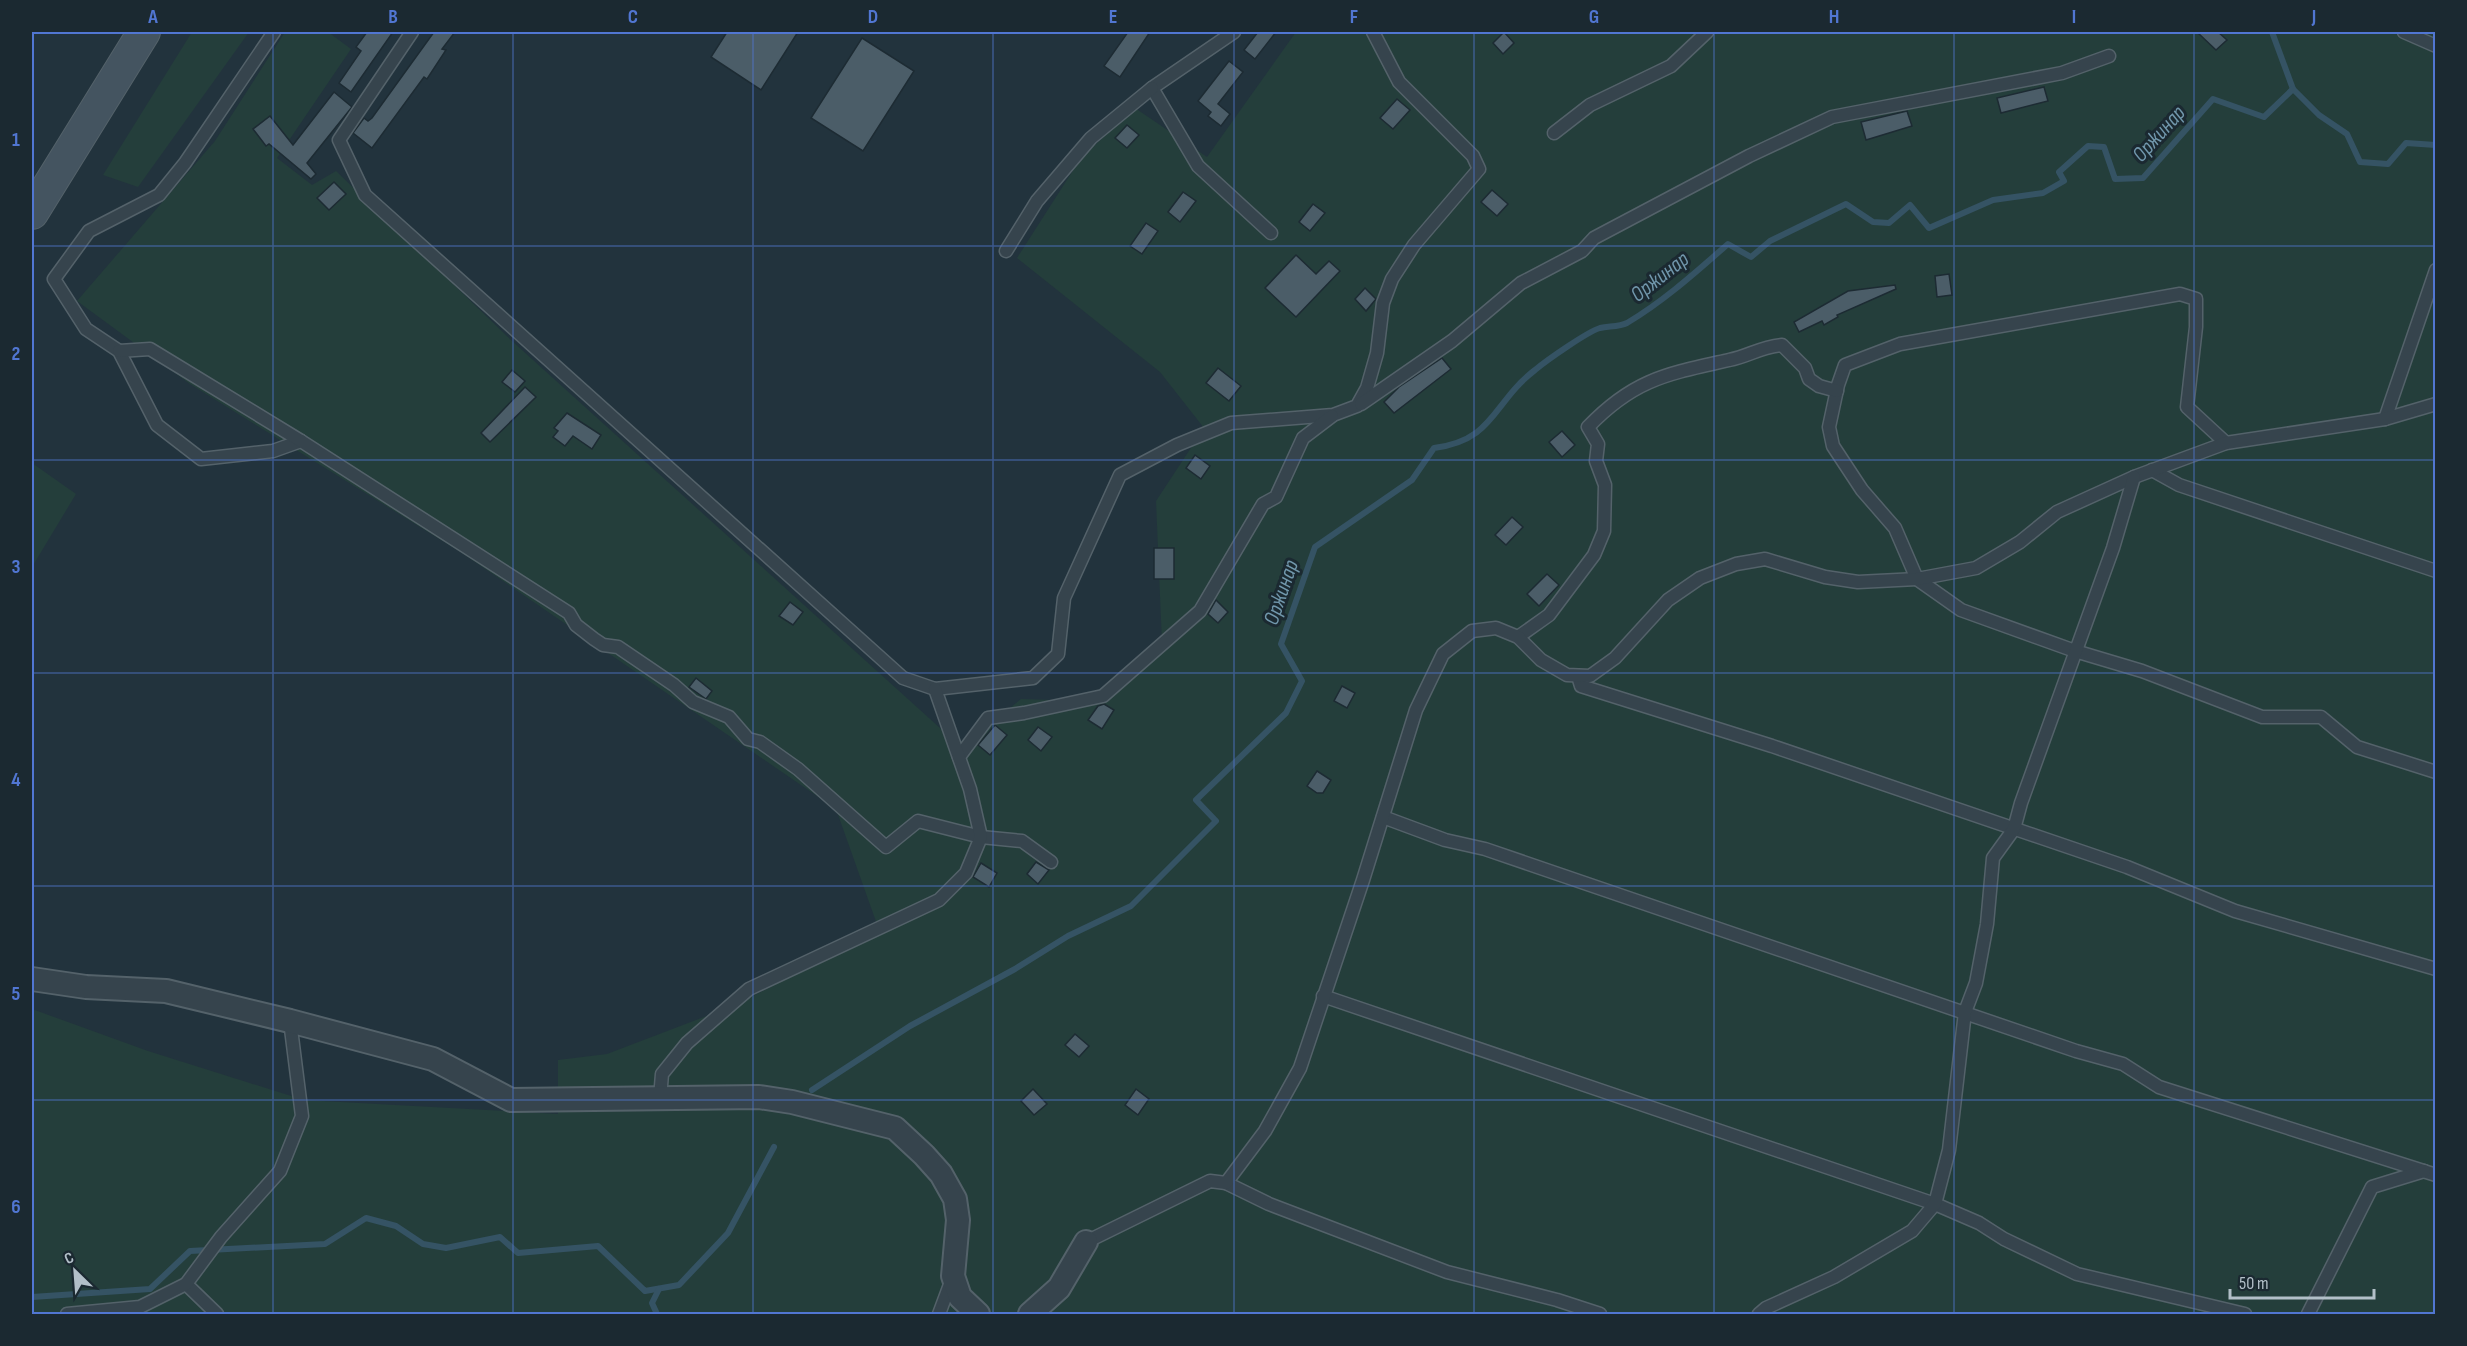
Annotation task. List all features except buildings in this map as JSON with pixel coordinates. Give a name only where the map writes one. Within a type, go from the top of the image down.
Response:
[{"type":"main road","points":[[32,213],[144,32]]},
{"type":"street","points":[[32,979],[86,987],[166,990],[290,1021],[433,1059],[511,1100],[759,1097],[792,1102],[895,1128],[941,1174],[955,1199],[958,1220],[953,1276],[960,1297],[978,1314]]},
{"type":"street","points":[[1030,1314],[1059,1288],[1086,1242]]},
{"type":"lane","points":[[274,32],[185,163],[159,195],[89,231],[54,279],[86,329],[119,351],[157,425],[201,459],[273,451],[301,441]]},
{"type":"lane","points":[[412,32],[339,140],[365,195],[903,678],[935,689],[1033,678],[1058,654],[1064,598],[1120,475],[1177,445],[1231,423],[1333,415],[1357,406],[1452,341],[1521,283],[1540,271],[1582,251],[1594,238],[1668,196],[1807,127],[1833,117],[2062,73],[2109,56]]},
{"type":"lane","points":[[1006,251],[1037,201],[1091,138],[1152,88],[1234,32]]},
{"type":"lane","points":[[1357,406],[1367,388],[1377,353],[1383,303],[1392,279],[1414,245],[1479,169],[1473,156],[1400,82],[1373,32]]},
{"type":"lane","points":[[1554,133],[1579,116],[1590,105],[1671,66],[1707,32]]},
{"type":"lane","points":[[2404,32],[2436,46]]},
{"type":"lane","points":[[1152,88],[1198,166],[1271,233]]},
{"type":"lane","points":[[2385,419],[2436,270]]},
{"type":"lane","points":[[2226,443],[2187,407],[2196,327],[2196,299],[2180,294],[1900,344],[1845,365],[1829,427],[1833,446],[1862,490],[1895,528],[1917,579],[1961,610],[2076,651],[2142,671],[2262,717],[2321,717],[2357,747],[2436,772]]},
{"type":"lane","points":[[1518,636],[1549,615],[1594,555],[1604,531],[1605,485],[1596,461],[1598,444],[1588,427],[1628,391],[1669,373],[1729,360],[1762,347],[1782,345],[1805,368],[1809,379],[1819,386],[1837,391]]},
{"type":"lane","points":[[119,351],[150,349],[301,441],[569,613],[576,625],[603,645],[625,651],[674,685],[693,702],[729,717],[748,739],[760,742],[798,769],[886,847],[918,821],[981,837],[1022,841],[1051,862]]},
{"type":"lane","points":[[1226,1183],[1265,1131],[1300,1068],[1416,710],[1443,654],[1472,631],[1496,628],[1518,636],[1541,660],[1567,675],[1590,676],[1615,658],[1676,595],[1700,578],[1736,564],[1765,559],[1825,577],[1858,582],[1917,579],[1976,568],[2020,542],[2057,512],[2133,477],[2226,443],[2385,419],[2436,404]]},
{"type":"lane","points":[[959,757],[988,718],[1024,713],[1103,696],[1200,611],[1263,504],[1276,496],[1303,438],[1333,415]]},
{"type":"lane","points":[[2152,470],[2180,485],[2436,571]]},
{"type":"lane","points":[[1759,1314],[1766,1308],[1834,1277],[1912,1231],[1935,1204],[1949,1150],[1965,1012],[1976,983],[1988,924],[1993,858],[2014,829],[2113,548],[2133,477]]},
{"type":"lane","points":[[1578,676],[1581,686],[1772,746],[2127,867],[2235,911],[2436,969]]},
{"type":"lane","points":[[660,1098],[662,1074],[687,1043],[749,989],[939,900],[966,873],[981,837],[970,789],[935,689]]},
{"type":"lane","points":[[1383,817],[1445,840],[1485,849],[2076,1052],[2123,1064],[2159,1087],[2430,1173]]},
{"type":"lane","points":[[1323,996],[1935,1204],[1979,1223],[2004,1239],[2078,1274],[2245,1314]]},
{"type":"lane","points":[[67,1314],[140,1306],[186,1284],[221,1237],[280,1171],[302,1116],[290,1021]]},
{"type":"lane","points":[[2308,1314],[2372,1187],[2430,1173]]},
{"type":"lane","points":[[1086,1242],[1210,1181],[1226,1183],[1269,1204],[1447,1272],[1557,1300],[1600,1314]]},
{"type":"lane","points":[[939,1314],[953,1276]]},
{"type":"lane","points":[[186,1284],[217,1314]]},
{"type":"green space","points":[[192,32],[249,32],[138,187],[103,175]]},
{"type":"green space","points":[[285,32],[328,32],[351,49],[277,158],[312,185],[336,171],[512,341],[961,747],[1021,699],[1086,701],[1162,643],[1156,501],[1204,428],[1160,372],[1017,258],[1081,158],[1135,108],[1207,157],[1296,32],[2435,32],[2435,1314],[32,1314],[32,1009],[148,1051],[304,1100],[558,1114],[558,1060],[607,1054],[738,1004],[879,930],[836,809],[462,553],[190,384],[77,301],[215,141]]},
{"type":"green space","points":[[32,463],[76,494],[32,567]]},
{"type":"waterway","points":[[2272,32],[2293,89]]},
{"type":"waterway","name":"Оржинар","points":[[812,1090],[910,1026],[1015,969],[1068,936],[1131,906],[1216,821],[1196,800],[1286,713],[1302,681],[1281,644],[1315,547],[1412,480],[1434,448],[1454,444],[1481,429],[1521,382],[1548,360],[1577,340],[1600,328],[1627,323],[1641,314],[1679,286],[1728,244],[1751,257],[1770,241],[1846,204],[1873,222],[1889,223],[1910,205],[1929,228],[1993,200],[2043,193],[2064,181],[2059,172],[2088,146],[2104,147],[2115,179],[2143,178],[2213,99],[2264,117],[2293,89],[2319,115],[2347,134],[2360,162],[2388,164],[2406,143],[2436,145]]},
{"type":"waterway","points":[[32,1297],[150,1289],[190,1251],[325,1244],[366,1218],[396,1226],[423,1244],[446,1248],[500,1237],[518,1253],[598,1246],[645,1291],[679,1285],[728,1233],[774,1147]]},
{"type":"waterway","points":[[657,1314],[652,1303],[659,1289]]}]
